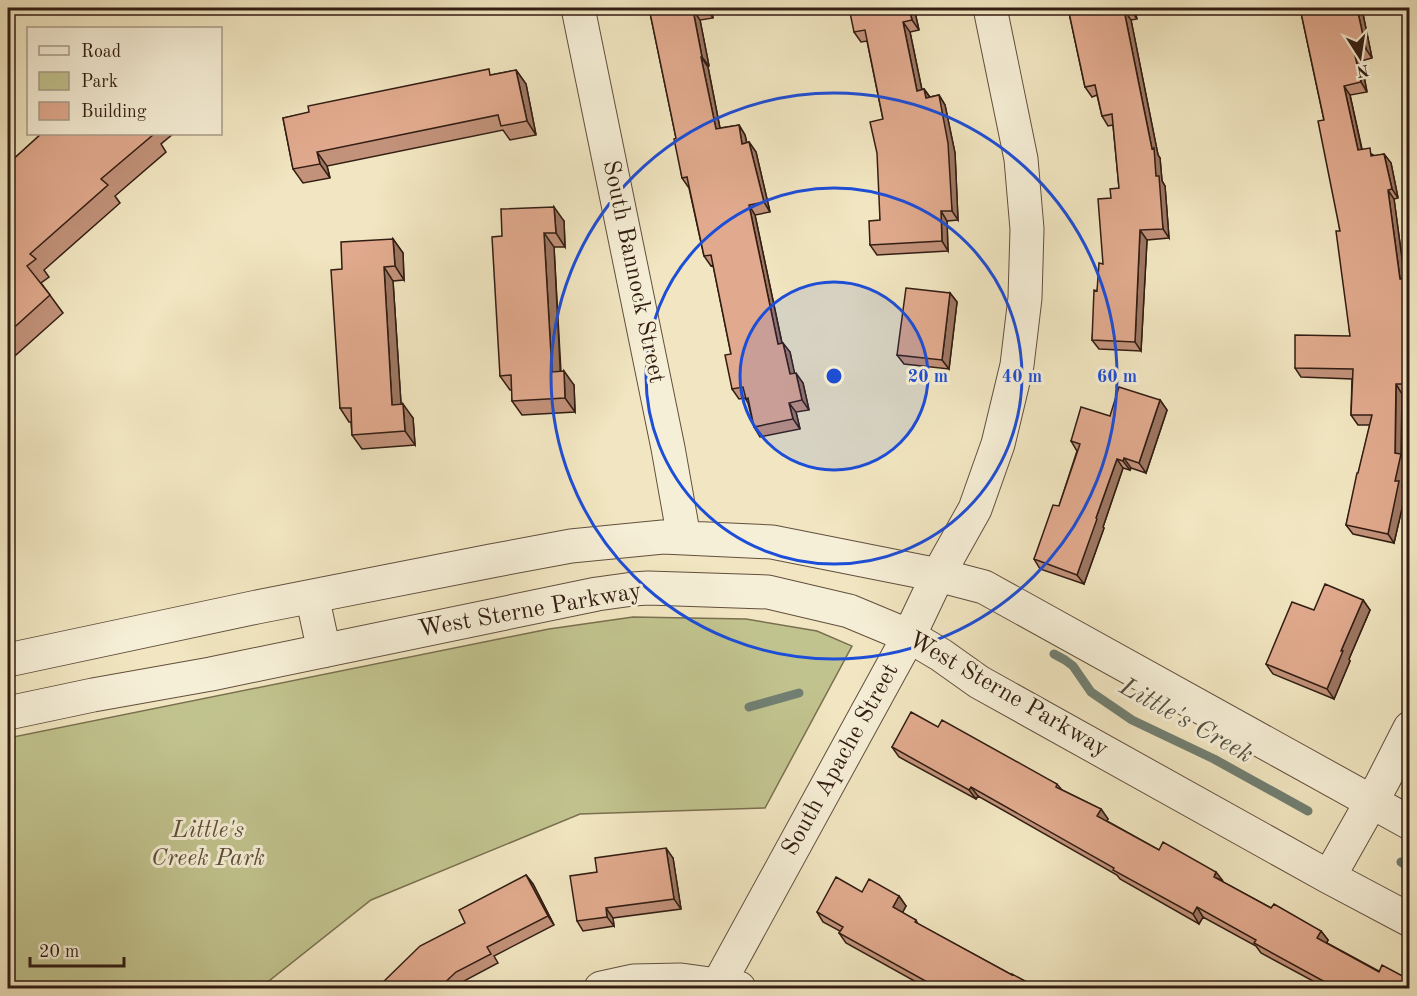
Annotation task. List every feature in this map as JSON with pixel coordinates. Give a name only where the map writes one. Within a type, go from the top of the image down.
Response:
[{"type":"street","name":"South Bannock Street","points":[[578,8],[668,448],[684,538]]},
{"type":"street","name":"South Apache Street","points":[[729,987],[938,575],[975,509],[998,444],[1017,365],[1025,298],[1027,229],[1021,159],[990,8]]},
{"type":"street","points":[[8,660],[257,607],[571,546],[663,537],[772,542],[938,575],[984,587],[1410,823]]},
{"type":"street","name":"West Sterne Parkway","points":[[8,713],[324,651],[597,594],[648,588],[768,592],[849,611],[909,636],[979,682],[1410,920]]},
{"type":"street","points":[[312,596],[324,651]]},
{"type":"street","points":[[1329,877],[1410,728]]},
{"type":"street","points":[[602,988],[633,981],[681,980],[729,987]]},
{"type":"green space","name":"Little's Creek Park","points":[[633,617],[746,619],[817,631],[852,646],[765,808],[580,814],[371,900],[260,988],[8,988],[8,738],[549,629]]},
{"type":"building","points":[[649,8],[706,8],[693,10],[716,129],[739,125],[742,144],[749,142],[764,202],[749,205],[778,344],[783,343],[790,374],[796,373],[802,400],[789,403],[793,419],[754,427],[748,398],[746,399],[743,387],[732,389],[725,355],[731,354],[711,255],[704,256],[687,177],[682,178]]},
{"type":"building","points":[[849,8],[909,8],[912,20],[903,22],[917,91],[924,89],[926,98],[939,95],[948,143],[952,211],[941,211],[942,241],[870,245],[869,221],[880,220],[877,153],[870,122],[883,119],[865,30],[854,32]]},
{"type":"building","points":[[1068,8],[1130,8],[1124,10],[1152,149],[1154,148],[1156,176],[1159,176],[1163,229],[1140,230],[1135,342],[1092,340],[1094,290],[1097,291],[1099,263],[1103,264],[1098,199],[1111,198],[1110,189],[1119,188],[1112,114],[1102,116],[1095,85],[1085,87]]},
{"type":"building","points":[[1300,8],[1325,8],[1326,11],[1357,8],[1366,49],[1354,51],[1361,82],[1344,86],[1358,150],[1370,148],[1371,156],[1384,154],[1392,189],[1388,190],[1400,279],[1404,279],[1409,314],[1408,384],[1396,384],[1395,453],[1401,454],[1395,481],[1399,481],[1388,534],[1346,525],[1372,415],[1351,415],[1353,369],[1295,368],[1295,335],[1350,336],[1336,231],[1340,231],[1318,121],[1324,120]]},
{"type":"building","points":[[489,69],[490,75],[516,70],[527,121],[501,126],[498,115],[317,152],[320,164],[293,169],[283,118],[309,112],[308,106]]},
{"type":"building","points":[[40,135],[153,135],[101,179],[108,185],[30,254],[36,259],[27,266],[50,295],[8,333],[8,164]]},
{"type":"building","points":[[554,207],[556,233],[544,233],[552,372],[564,371],[565,398],[512,401],[511,375],[500,376],[492,237],[502,236],[501,209]]},
{"type":"building","points":[[393,239],[395,266],[384,267],[392,405],[403,404],[405,431],[352,435],[351,408],[340,408],[331,270],[342,269],[341,242]]},
{"type":"building","points":[[906,288],[950,293],[942,360],[897,355]]},
{"type":"building","points":[[1119,387],[1160,400],[1139,463],[1124,458],[1123,461],[1117,459],[1077,575],[1034,559],[1053,505],[1059,506],[1080,444],[1071,441],[1081,407],[1110,416]]},
{"type":"building","points":[[1325,584],[1363,600],[1327,689],[1266,664],[1292,602],[1314,610]]},
{"type":"building","points":[[911,712],[938,727],[942,720],[1057,784],[1056,787],[1101,809],[1097,816],[1159,850],[1163,842],[1216,872],[1214,877],[1271,908],[1274,904],[1321,931],[1317,938],[1379,972],[1382,965],[1410,980],[1410,988],[1336,988],[1254,943],[1256,940],[1197,907],[1193,914],[1113,870],[1114,868],[971,787],[969,790],[892,747]]},
{"type":"building","points":[[666,848],[674,899],[606,908],[607,917],[577,921],[570,876],[597,872],[595,858]]},
{"type":"building","points":[[526,875],[548,916],[487,947],[491,954],[456,972],[439,988],[377,988],[420,946],[465,923],[459,910]]},
{"type":"building","points":[[836,877],[862,892],[869,879],[899,896],[893,907],[916,920],[915,922],[1038,988],[938,988],[839,933],[843,927],[817,912]]},
{"type":"waterway","name":"Little's Creek","points":[[1054,654],[1073,666],[1091,692],[1132,720],[1214,759],[1308,811]]},
{"type":"waterway","name":"Little's Creek","points":[[749,707],[799,693]]},
{"type":"waterway","name":"Little's Creek","points":[[1401,862],[1410,868]]}]
